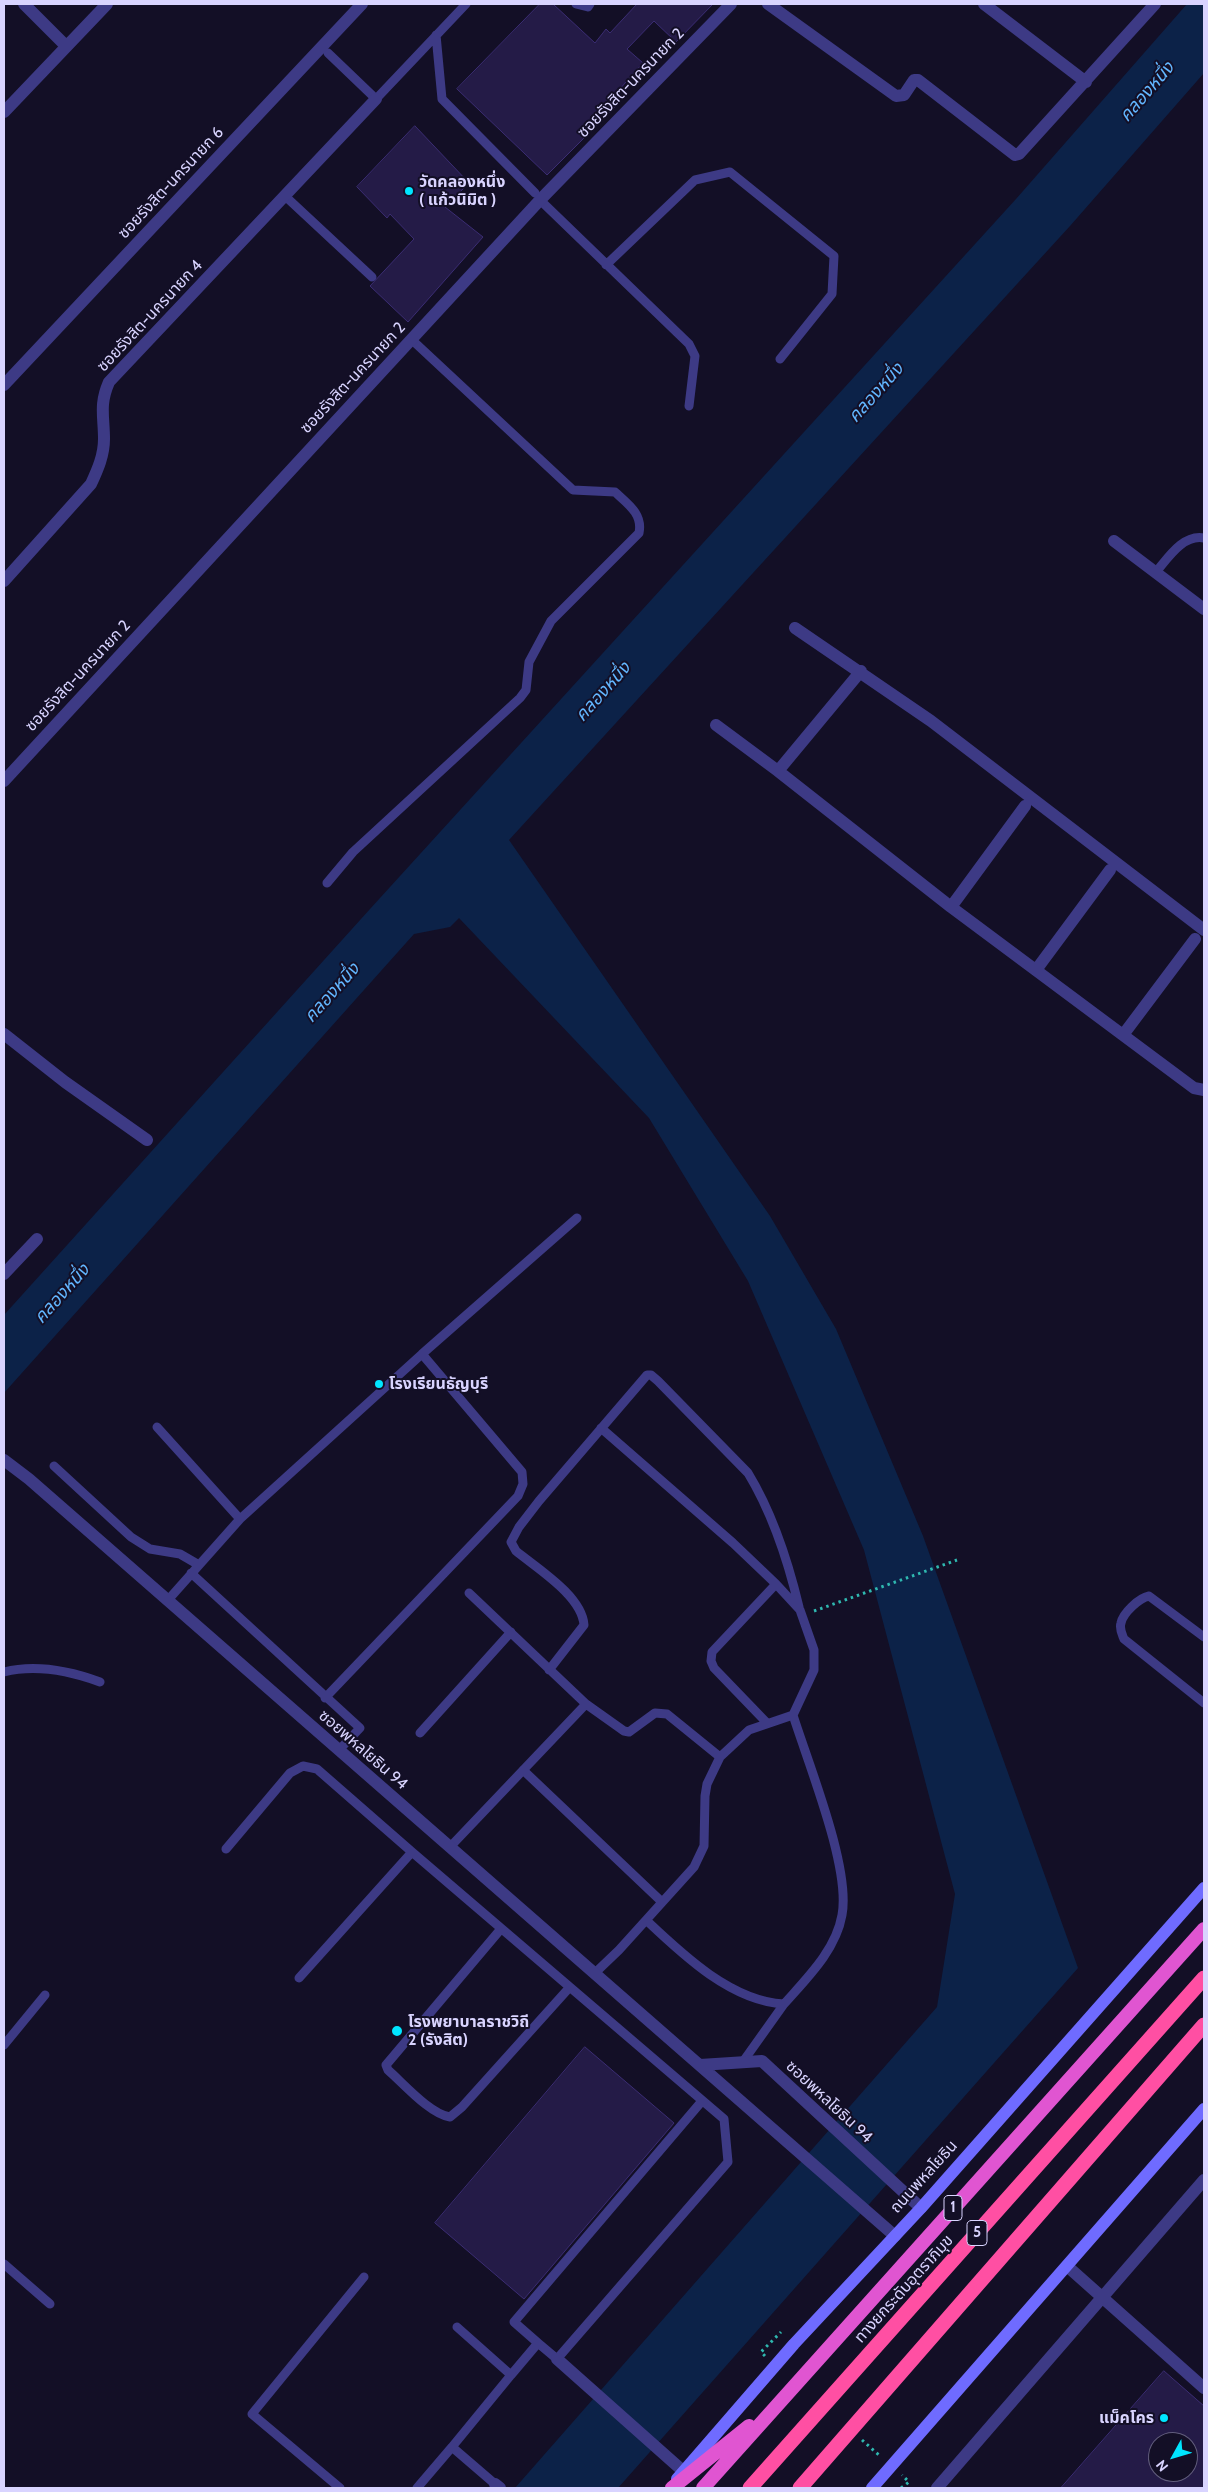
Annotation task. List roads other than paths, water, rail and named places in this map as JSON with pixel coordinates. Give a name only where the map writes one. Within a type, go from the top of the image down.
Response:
[{"type":"highway","name":"1","points":[[703,2488],[777,2403],[1204,1929]]},
{"type":"highway","name":"ทางยกระดับอุตราภิมุข","points":[[750,2488],[1204,1978]]},
{"type":"highway","name":"5","points":[[801,2488],[1204,2025]]},
{"type":"highway","points":[[801,2488],[1204,2030]]},
{"type":"highway","points":[[670,2488],[777,2403]]},
{"type":"main road","name":"ถนนพหลโยธิน","points":[[670,2488],[794,2344],[921,2208],[1204,1888]]},
{"type":"main road","points":[[872,2488],[1204,2109]]},
{"type":"street","points":[[24,4],[66,46]]},
{"type":"street","points":[[4,112],[107,4]]},
{"type":"street","name":"ซอยรังสิต-นครนายก 6","points":[[4,385],[362,4]]},
{"type":"street","name":"ซอยรังสิต-นครนายก 2","points":[[4,781],[411,339],[537,196],[731,4]]},
{"type":"street","points":[[768,4],[896,96],[904,95],[914,80],[918,80],[1015,155],[1019,154],[1086,82],[1155,4]]},
{"type":"street","points":[[984,4],[1086,82]]},
{"type":"street","name":"ซอยรังสิต-นครนายก 4","points":[[4,581],[91,484],[100,465],[104,440],[101,409],[109,382],[376,99]]},
{"type":"street","points":[[1114,541],[1204,609]]},
{"type":"street","points":[[795,628],[861,671],[931,721],[1200,934],[1122,1035]]},
{"type":"street","points":[[778,771],[861,671]]},
{"type":"street","points":[[716,725],[778,771],[951,908],[1194,1088],[1204,1090]]},
{"type":"street","points":[[951,908],[1025,806]]},
{"type":"street","points":[[1036,970],[1110,870]]},
{"type":"street","points":[[4,1034],[65,1082],[147,1140]]},
{"type":"street","points":[[4,1274],[38,1239]]},
{"type":"street","name":"ซอยพหลโยธิน 94","points":[[4,1460],[596,1972],[895,2236]]},
{"type":"street","name":"ซอยพหลโยธิน 94","points":[[700,2065],[762,2061],[921,2208]]},
{"type":"street","points":[[937,2488],[1204,2180]]},
{"type":"street","points":[[1066,2266],[1204,2388]]},
{"type":"street","points":[[557,2359],[683,2471]]},
{"type":"lane","points":[[328,53],[376,99],[465,4]]},
{"type":"lane","points":[[576,4],[588,7],[590,4]]},
{"type":"lane","points":[[436,35],[442,99],[606,265],[689,344],[695,356],[689,406]]},
{"type":"lane","points":[[606,265],[695,180],[730,172],[834,256],[832,294],[780,359]]},
{"type":"lane","points":[[284,196],[372,277]]},
{"type":"lane","points":[[327,883],[353,852],[520,698],[526,690],[529,662],[551,620],[638,533],[640,523],[636,512],[615,492],[573,490],[411,339]]},
{"type":"lane","points":[[1156,572],[1183,542],[1199,537],[1204,538]]},
{"type":"lane","points":[[168,1600],[240,1519],[422,1354],[578,1218]]},
{"type":"lane","points":[[325,1698],[518,1496],[523,1484],[522,1472],[422,1354]]},
{"type":"lane","points":[[548,1670],[584,1625],[583,1614],[568,1594],[516,1551],[511,1542],[519,1527],[539,1501],[600,1428],[646,1375],[651,1375],[748,1474],[758,1490],[777,1535],[814,1650],[814,1670],[793,1715],[837,1854],[844,1901],[842,1916],[835,1937],[820,1962],[784,2004],[742,2063]]},
{"type":"lane","points":[[158,1427],[240,1519]]},
{"type":"lane","points":[[600,1428],[733,1543],[776,1584],[801,1613]]},
{"type":"lane","points":[[54,1466],[131,1537],[150,1549],[180,1554],[198,1565]]},
{"type":"lane","points":[[191,1573],[325,1698],[360,1728],[339,1750]]},
{"type":"lane","points":[[766,1723],[714,1668],[711,1661],[712,1652],[776,1584]]},
{"type":"lane","points":[[469,1593],[586,1704],[624,1731],[629,1732],[654,1713],[667,1714],[720,1757]]},
{"type":"lane","points":[[1204,1637],[1149,1596],[1139,1600],[1121,1622],[1120,1630],[1124,1639],[1204,1703]]},
{"type":"lane","points":[[420,1733],[511,1632]]},
{"type":"lane","points":[[4,1672],[37,1669],[67,1672],[100,1682]]},
{"type":"lane","points":[[450,1847],[586,1704]]},
{"type":"lane","points":[[596,1972],[694,1867],[704,1846],[705,1796],[713,1768],[720,1757],[749,1730],[793,1715]]},
{"type":"lane","points":[[226,1849],[290,1773],[303,1766],[317,1769],[500,1930],[702,2100],[724,2119],[728,2162],[557,2359],[514,2322],[702,2100]]},
{"type":"lane","points":[[523,1770],[662,1902]]},
{"type":"lane","points":[[299,1978],[412,1852]]},
{"type":"lane","points":[[646,1920],[685,1957],[745,1996],[766,2003],[784,2004]]},
{"type":"lane","points":[[500,1930],[386,2065],[388,2070],[433,2109],[442,2116],[450,2116],[462,2107],[569,1988]]},
{"type":"lane","points":[[4,2045],[45,1995]]},
{"type":"lane","points":[[4,2264],[50,2304]]},
{"type":"lane","points":[[340,2488],[252,2414],[364,2277]]},
{"type":"lane","points":[[457,2327],[511,2375]]},
{"type":"lane","points":[[416,2488],[538,2343]]},
{"type":"lane","points":[[452,2447],[497,2486]]},
{"type":"water","name":"คลองหนึ่ง","points":[[1187,4],[1204,4],[1204,73],[1070,226],[509,840],[770,1216],[836,1329],[923,1536],[1078,1968],[618,2488],[515,2488],[937,2007],[955,1894],[864,1550],[748,1281],[649,1118],[459,918],[450,927],[414,934],[4,1393],[4,1315],[370,909],[1016,199]]},
{"type":"place","name":"วัดคลองหนึ่ง ( แก้วนิมิต )","points":[[409,191]]},
{"type":"place","name":"โรงเรียนธัญบุรี","points":[[379,1384]]},
{"type":"place","name":"โรงพยาบาลราชวิถี 2 (รังสิต)","points":[[397,2031]]},
{"type":"place","name":"แม็คโคร","points":[[1164,2418]]}]
